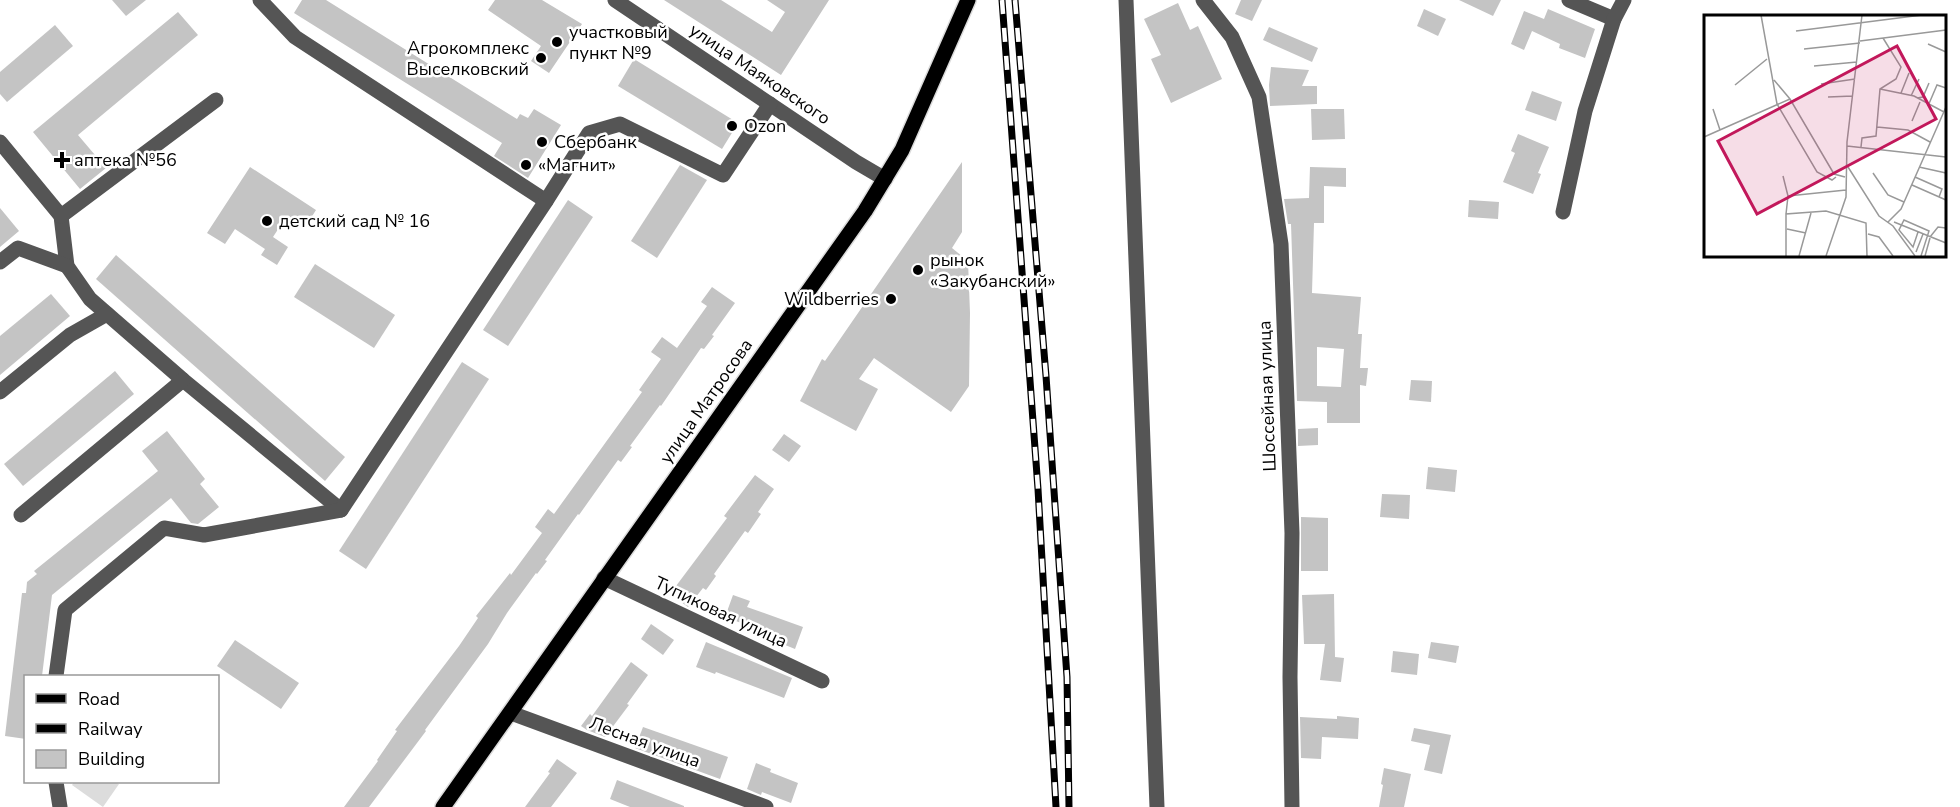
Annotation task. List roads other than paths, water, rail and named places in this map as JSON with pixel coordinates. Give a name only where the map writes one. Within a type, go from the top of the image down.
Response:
[{"type":"main road","name":"улица Матросова","points":[[443,807],[865,211],[902,150],[968,0]]},
{"type":"street","points":[[260,0],[295,37],[546,201]]},
{"type":"street","name":"улица Маяковского","points":[[615,0],[885,179]]},
{"type":"street","points":[[1126,0],[1157,807]]},
{"type":"street","name":"Шоссейная улица","points":[[1203,0],[1232,37],[1259,97],[1281,244],[1292,533],[1290,676],[1292,807]]},
{"type":"street","points":[[1569,0],[1614,19]]},
{"type":"street","points":[[1563,212],[1585,111],[1614,19],[1624,0]]},
{"type":"street","points":[[61,216],[216,100]]},
{"type":"street","points":[[56,675],[65,610],[164,528],[204,535],[341,510],[589,133],[620,124],[723,175],[770,104]]},
{"type":"street","points":[[3,151],[61,216],[67,266],[90,299],[183,380],[341,510]]},
{"type":"street","points":[[0,262],[18,248],[67,266]]},
{"type":"street","points":[[0,392],[69,335],[106,314]]},
{"type":"street","points":[[21,515],[183,380]]},
{"type":"street","name":"Тупиковая улица","points":[[604,578],[822,681]]},
{"type":"street","name":"Лесная улица","points":[[511,713],[766,807]]},
{"type":"street","points":[[56,783],[60,807]]},
{"type":"railway","points":[[1002,0],[1038,489],[1056,807]]},
{"type":"railway","points":[[1015,0],[1046,376],[1067,677],[1069,807]]},
{"type":"place","name":"участковый пункт №9","points":[[557,42]]},
{"type":"place","name":"Агрокомплекс Выселковский","points":[[541,58]]},
{"type":"place","name":"Ozon","points":[[732,126]]},
{"type":"place","name":"Сбербанк","points":[[542,142]]},
{"type":"place","name":"аптека №56","points":[[62,160]]},
{"type":"place","name":"«Магнит»","points":[[526,165]]},
{"type":"place","name":"детский сад № 16","points":[[267,221]]},
{"type":"place","name":"рынок «Закубанский»","points":[[918,270]]},
{"type":"place","name":"Wildberries","points":[[891,299]]}]
